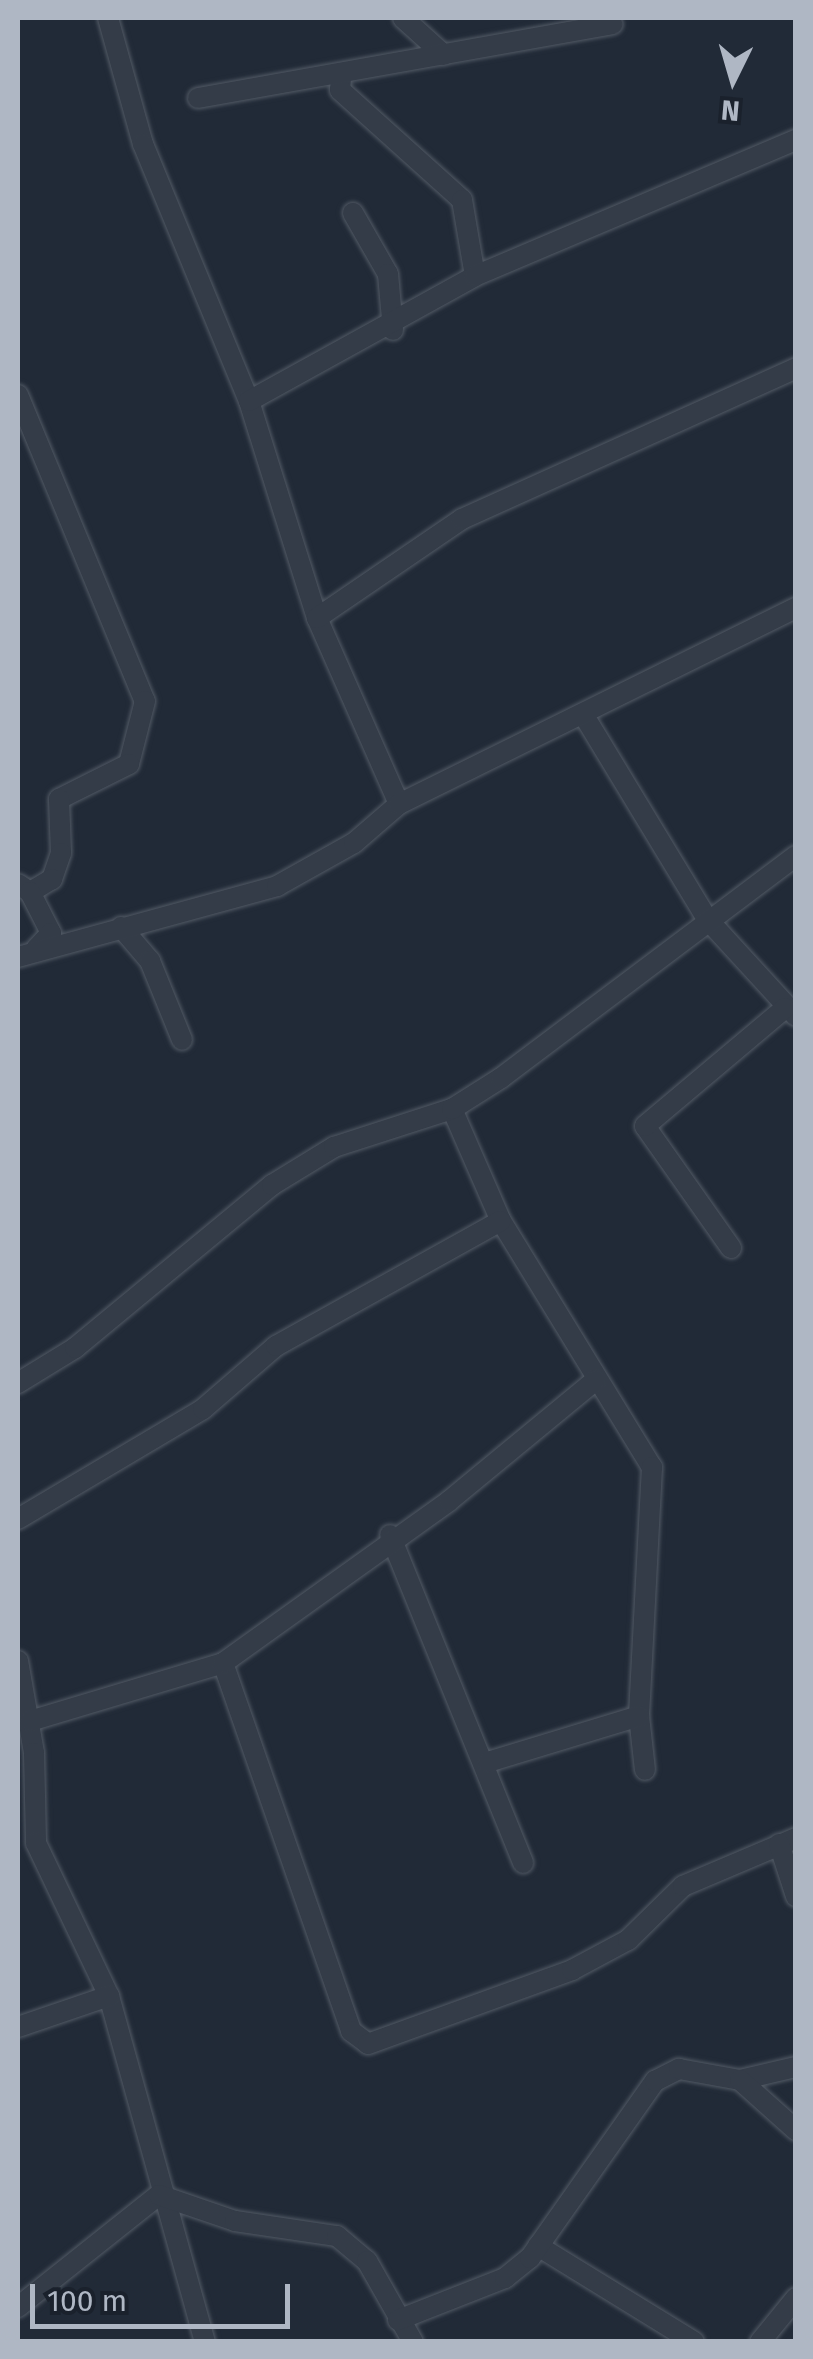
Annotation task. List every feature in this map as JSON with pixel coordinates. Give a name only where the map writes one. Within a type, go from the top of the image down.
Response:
[{"type":"street","points":[[108,18],[143,144],[249,401],[317,618],[399,804]]},
{"type":"street","points":[[403,18],[444,55]]},
{"type":"street","points":[[198,98],[341,77],[612,24]]},
{"type":"street","points":[[341,77],[340,90],[462,200],[475,276]]},
{"type":"street","points":[[249,401],[393,330],[475,276],[796,140]]},
{"type":"street","points":[[353,213],[388,274],[393,330]]},
{"type":"street","points":[[317,618],[462,519],[796,368]]},
{"type":"street","points":[[18,396],[145,701],[129,764],[59,799],[61,854],[52,879],[24,888],[50,932],[27,954]]},
{"type":"street","points":[[27,954],[278,886],[354,843],[399,804],[796,608]]},
{"type":"street","points":[[582,714],[708,920],[790,1012],[645,1126],[731,1248]]},
{"type":"street","points":[[18,1383],[75,1348],[272,1185],[378,1128],[452,1109],[796,856]]},
{"type":"street","points":[[120,926],[150,961],[182,1040]]},
{"type":"street","points":[[452,1109],[501,1221],[652,1466],[639,1716],[646,1770]]},
{"type":"street","points":[[18,1520],[203,1408],[276,1346],[501,1221]]},
{"type":"street","points":[[30,1721],[223,1662],[390,1535],[449,1501],[596,1380]]},
{"type":"street","points":[[390,1535],[488,1762],[524,1863]]},
{"type":"street","points":[[18,1662],[30,1721],[26,1756],[36,1842],[109,1996],[159,2194],[206,2342]]},
{"type":"street","points":[[223,1662],[350,2031],[368,2044],[598,1957],[684,1886],[787,1841],[796,1896]]},
{"type":"street","points":[[488,1762],[639,1716]]},
{"type":"street","points":[[18,2026],[109,1996]]},
{"type":"street","points":[[398,2320],[505,2278],[538,2246],[654,2082],[679,2070],[740,2080],[796,2066]]},
{"type":"street","points":[[740,2080],[796,2130]]},
{"type":"street","points":[[18,2308],[159,2194]]},
{"type":"street","points":[[159,2194],[235,2221],[337,2236],[367,2262],[413,2342]]},
{"type":"street","points":[[538,2246],[694,2342]]},
{"type":"street","points":[[760,2342],[796,2298]]}]
